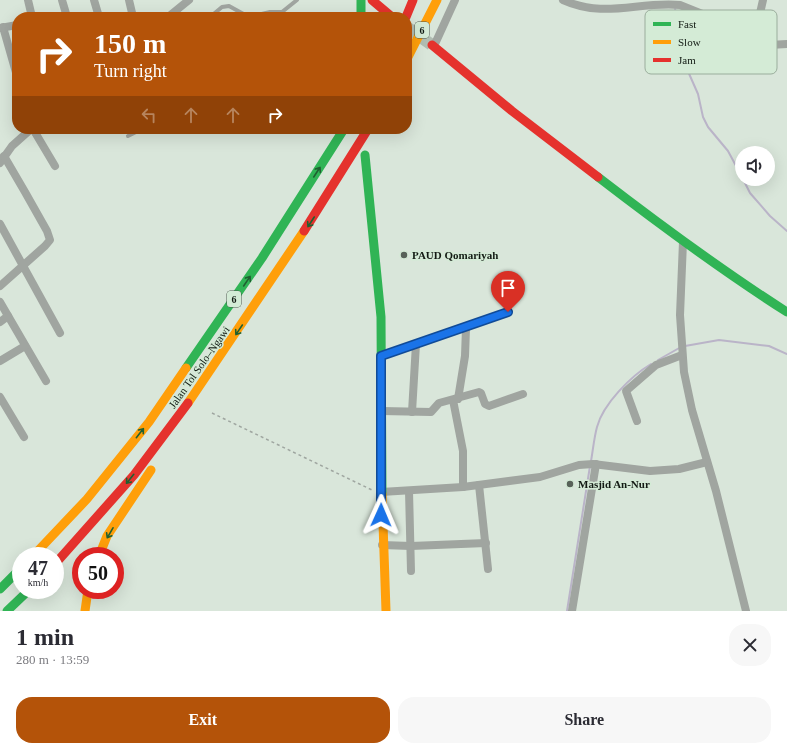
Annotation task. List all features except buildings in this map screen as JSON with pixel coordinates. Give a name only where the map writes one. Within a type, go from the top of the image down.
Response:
[{"type":"main road","points":[[361,0],[361,12]]},
{"type":"main road","points":[[372,0],[386,12]]},
{"type":"main road","name":"6","points":[[408,12],[413,0]]},
{"type":"main road","name":"6","points":[[412,49],[437,0]]},
{"type":"main road","points":[[433,45],[512,111],[683,242],[728,274],[787,312]]},
{"type":"main road","name":"Jalan Tol Solo–Ngawi","points":[[42,547],[59,530],[116,464],[189,366],[262,258],[341,134]]},
{"type":"main road","name":"Jalan Tol Solo–Ngawi","points":[[64,555],[129,481],[171,428],[220,358],[312,220],[365,134]]},
{"type":"main road","points":[[365,155],[379,282],[382,411],[382,545],[386,611]]},
{"type":"main road","points":[[103,547],[126,505],[160,457],[220,358]]},
{"type":"main road","points":[[34,547],[116,464]]},
{"type":"main road","points":[[0,575],[12,567]]},
{"type":"main road","points":[[0,589],[12,572]]},
{"type":"main road","points":[[8,611],[21,599]]},
{"type":"main road","points":[[85,611],[87,599]]},
{"type":"street","points":[[28,0],[31,12]]},
{"type":"street","points":[[62,0],[66,12]]},
{"type":"street","points":[[94,0],[98,12]]},
{"type":"street","points":[[129,0],[132,12]]},
{"type":"street","points":[[174,12],[189,0]]},
{"type":"street","points":[[433,45],[455,0]]},
{"type":"street","points":[[563,0],[576,6],[610,10],[670,4],[680,5],[692,10]]},
{"type":"street","points":[[761,10],[763,0]]},
{"type":"street","points":[[12,26],[1,27],[12,61]]},
{"type":"street","points":[[777,45],[787,44]]},
{"type":"street","points":[[0,286],[45,246],[50,237],[2,160],[27,134]]},
{"type":"street","points":[[35,134],[55,166]]},
{"type":"street","points":[[0,224],[60,333]]},
{"type":"street","points":[[683,242],[680,315],[682,354],[687,388],[746,611]]},
{"type":"street","points":[[0,302],[46,381]]},
{"type":"street","points":[[381,356],[466,328],[508,312]]},
{"type":"street","points":[[0,322],[8,316]]},
{"type":"street","points":[[463,487],[463,451],[455,399],[465,356],[466,328]]},
{"type":"street","points":[[412,412],[416,344]]},
{"type":"street","points":[[0,361],[26,346]]},
{"type":"street","points":[[637,421],[626,391],[656,365],[682,354]]},
{"type":"street","points":[[382,411],[431,412],[439,403],[479,392],[481,392],[485,404],[489,406],[523,394]]},
{"type":"street","points":[[0,397],[24,437]]},
{"type":"street","points":[[381,492],[479,485],[552,475],[579,465],[594,464],[650,472],[679,469],[707,462]]},
{"type":"street","points":[[572,611],[594,464]]},
{"type":"street","points":[[479,485],[488,570]]},
{"type":"street","points":[[409,491],[411,571]]},
{"type":"street","points":[[382,545],[411,546],[486,543]]},
{"type":"lane","points":[[270,12],[282,12],[297,0]]},
{"type":"lane","points":[[216,12],[222,7],[229,6],[239,12]]},
{"type":"lane","points":[[128,136],[132,134]]},
{"type":"path","points":[[212,413],[365,488],[381,492]]},
{"type":"waterway","points":[[689,74],[698,94],[703,117],[708,127],[728,151],[735,164]]},
{"type":"waterway","points":[[746,186],[750,193],[770,216],[787,231]]},
{"type":"waterway","points":[[685,346],[719,340],[769,346],[787,354]]},
{"type":"waterway","points":[[658,360],[681,347]]},
{"type":"waterway","points":[[591,461],[597,427],[605,409],[611,400],[627,383],[651,364]]},
{"type":"waterway","points":[[567,611],[590,466]]},
{"type":"tunnel","points":[[412,31],[432,45]]},
{"type":"traffic: fast","points":[[361,0],[361,12]]},
{"type":"traffic: fast","points":[[186,368],[262,258],[341,134]]},
{"type":"traffic: fast","points":[[365,155],[381,317],[382,494]]},
{"type":"traffic: fast","points":[[598,177],[738,280],[787,312]]},
{"type":"traffic: fast","points":[[0,589],[12,577]]},
{"type":"traffic: fast","points":[[7,611],[20,599]]},
{"type":"traffic: slow","points":[[412,49],[437,0]]},
{"type":"traffic: slow","points":[[188,403],[304,231]]},
{"type":"traffic: slow","points":[[42,547],[87,499],[149,422],[186,368]]},
{"type":"traffic: slow","points":[[103,547],[107,536],[151,470]]},
{"type":"traffic: slow","points":[[382,494],[386,611]]},
{"type":"traffic: slow","points":[[85,611],[87,599]]},
{"type":"traffic: jam","points":[[372,0],[386,12]]},
{"type":"traffic: jam","points":[[408,12],[413,0]]},
{"type":"traffic: jam","points":[[432,45],[512,111],[598,177]]},
{"type":"traffic: jam","points":[[304,231],[365,134]]},
{"type":"traffic: jam","points":[[64,554],[134,475],[188,403]]},
{"type":"place","name":"PAUD Qomariyah","points":[[404,255]]},
{"type":"place","name":"Masjid An-Nur","points":[[570,484]]},
{"type":"route","points":[[381,515],[381,356],[466,328],[508,312]]}]
